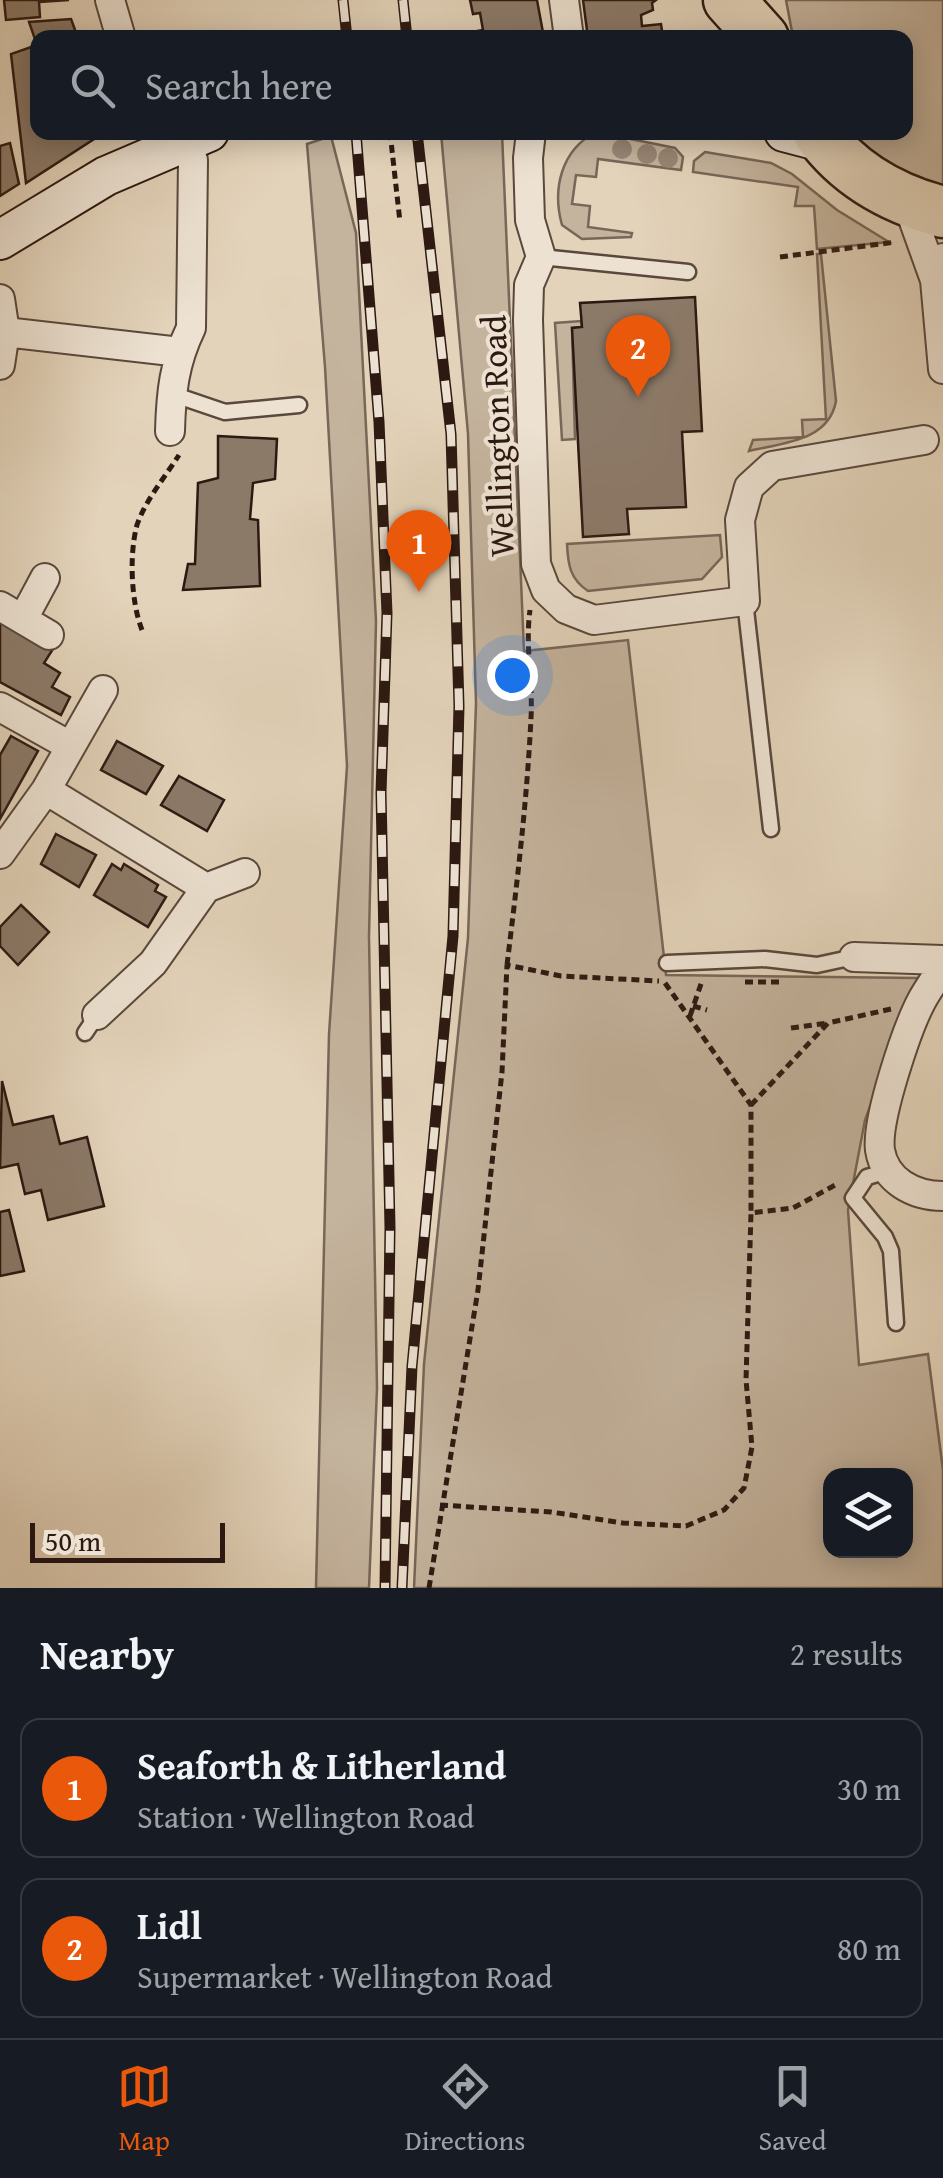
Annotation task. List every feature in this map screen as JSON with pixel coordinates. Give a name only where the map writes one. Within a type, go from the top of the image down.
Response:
[{"type":"highway","points":[[729,0],[757,30]]},
{"type":"highway","points":[[765,30],[766,0]]},
{"type":"highway","points":[[814,140],[919,217]]},
{"type":"street","points":[[110,0],[119,30]]},
{"type":"street","points":[[564,0],[568,30]]},
{"type":"street","points":[[0,240],[174,140],[193,160],[191,328],[180,352],[181,398],[170,431]]},
{"type":"street","name":"Wellington Road","points":[[530,140],[530,220],[541,257],[529,285],[528,320],[536,564],[546,590],[566,610],[594,620],[745,601]]},
{"type":"street","points":[[919,217],[939,269],[943,370]]},
{"type":"street","points":[[0,300],[6,332],[0,365]]},
{"type":"street","points":[[6,332],[180,352]]},
{"type":"street","points":[[745,601],[740,520],[749,487],[772,466],[924,440]]},
{"type":"street","points":[[45,578],[11,612],[49,635]]},
{"type":"street","points":[[0,854],[46,790],[102,690]]},
{"type":"street","points":[[0,707],[70,746]]},
{"type":"street","points":[[46,790],[206,888]]},
{"type":"street","points":[[91,1024],[153,963],[206,888],[245,873]]},
{"type":"street","points":[[854,958],[943,964],[921,1002],[886,1106],[884,1160],[918,1194],[943,1196]]},
{"type":"lane","points":[[541,257],[688,272]]},
{"type":"lane","points":[[181,398],[225,412],[299,404]]},
{"type":"lane","points":[[745,601],[770,829]]},
{"type":"lane","points":[[667,962],[765,960],[817,965],[854,958]]},
{"type":"lane","points":[[884,1160],[853,1198],[885,1237],[890,1251],[896,1323]]},
{"type":"path","points":[[391,140],[400,222]]},
{"type":"path","points":[[780,256],[894,244],[919,217]]},
{"type":"path","points":[[142,630],[136,614],[133,578],[137,526],[188,442],[181,398]]},
{"type":"path","points":[[429,1588],[478,1290],[502,1072],[507,965],[527,798],[532,705],[528,627],[536,564]]},
{"type":"path","points":[[507,965],[561,976],[683,981]]},
{"type":"path","points":[[440,1505],[686,1526],[724,1510],[744,1488],[752,1447],[746,1380],[752,1105],[664,981]]},
{"type":"path","points":[[690,1017],[702,982]]},
{"type":"path","points":[[740,982],[798,983]]},
{"type":"path","points":[[792,1028],[921,1002]]},
{"type":"path","points":[[693,1006],[707,1010]]},
{"type":"path","points":[[752,1105],[828,1022]]},
{"type":"path","points":[[752,1212],[793,1208],[884,1160]]},
{"type":"shaded area","points":[[786,0],[943,0],[943,195],[925,192],[850,140],[913,140],[913,30],[792,30]]},
{"type":"shaded area","points":[[332,140],[356,233],[376,621],[369,937],[377,1388],[369,1588],[316,1588],[329,1034],[347,766],[325,367],[307,144]]},
{"type":"shaded area","points":[[442,140],[502,140],[524,651],[628,640],[666,975],[918,978],[865,1120],[848,1210],[859,1365],[928,1354],[943,1470],[943,1588],[414,1588],[424,1364],[468,938],[476,703],[468,434]]},
{"type":"shaded area","points":[[584,140],[636,140],[675,148],[683,157],[681,170],[598,159],[596,177],[576,175],[572,204],[590,206],[588,227],[632,233],[631,237],[582,239],[562,225],[559,211],[562,172]]},
{"type":"shaded area","points":[[705,152],[771,163],[889,242],[817,249],[814,206],[795,206],[798,187],[693,172],[694,161]]},
{"type":"shaded area","points":[[817,254],[821,254],[836,401],[832,414],[824,425],[803,438],[749,451],[753,440],[803,437],[802,420],[826,419]]},
{"type":"shaded area","points":[[581,321],[582,327],[572,328],[575,439],[562,440],[555,323]]},
{"type":"shaded area","points":[[720,535],[722,557],[702,579],[588,591],[574,576],[568,559],[567,544]]},
{"type":"building","points":[[4,0],[69,0],[39,2],[40,17],[6,20]]},
{"type":"building","points":[[470,0],[537,0],[543,30],[483,30],[480,13],[473,14]]},
{"type":"building","points":[[583,0],[656,0],[653,10],[641,15],[642,26],[661,24],[662,30],[587,30]]},
{"type":"building","points":[[71,19],[75,30],[32,30],[29,22]]},
{"type":"building","points":[[30,47],[30,140],[93,140],[26,183],[11,54]]},
{"type":"building","points":[[10,143],[19,184],[0,196],[0,146]]},
{"type":"building","points":[[695,297],[702,431],[682,432],[686,507],[627,509],[629,534],[583,537],[572,328],[582,327],[580,303]]},
{"type":"building","points":[[218,436],[277,439],[275,479],[253,483],[250,519],[258,520],[260,586],[183,590],[188,564],[195,564],[198,483],[218,478]]},
{"type":"building","points":[[0,619],[53,649],[44,663],[60,673],[52,687],[70,697],[61,715],[0,682]]},
{"type":"building","points":[[11,736],[38,751],[0,819],[0,755]]},
{"type":"building","points":[[117,741],[163,766],[146,794],[101,770]]},
{"type":"building","points":[[179,776],[224,800],[207,831],[161,805]]},
{"type":"building","points":[[56,834],[96,855],[79,887],[41,864]]},
{"type":"building","points":[[112,864],[121,870],[124,864],[158,885],[155,891],[166,897],[148,927],[94,895]]},
{"type":"building","points":[[21,905],[49,932],[18,965],[0,946],[0,927]]},
{"type":"building","points":[[2,1081],[13,1125],[53,1116],[60,1144],[87,1137],[104,1206],[48,1220],[41,1190],[25,1194],[18,1164],[0,1168]]},
{"type":"building","points":[[9,1210],[24,1271],[0,1276],[0,1212]]},
{"type":"railway","points":[[343,0],[346,30]]},
{"type":"railway","points":[[403,0],[406,30]]},
{"type":"railway","points":[[357,140],[379,422],[387,613],[381,793],[390,1228],[385,1588]]},
{"type":"railway","points":[[402,1588],[412,1366],[453,936],[459,706],[451,434],[418,140]]},
{"type":"place","name":"Lidl","points":[[638,397]]},
{"type":"place","name":"Seaforth & Litherland","points":[[419,592]]}]
